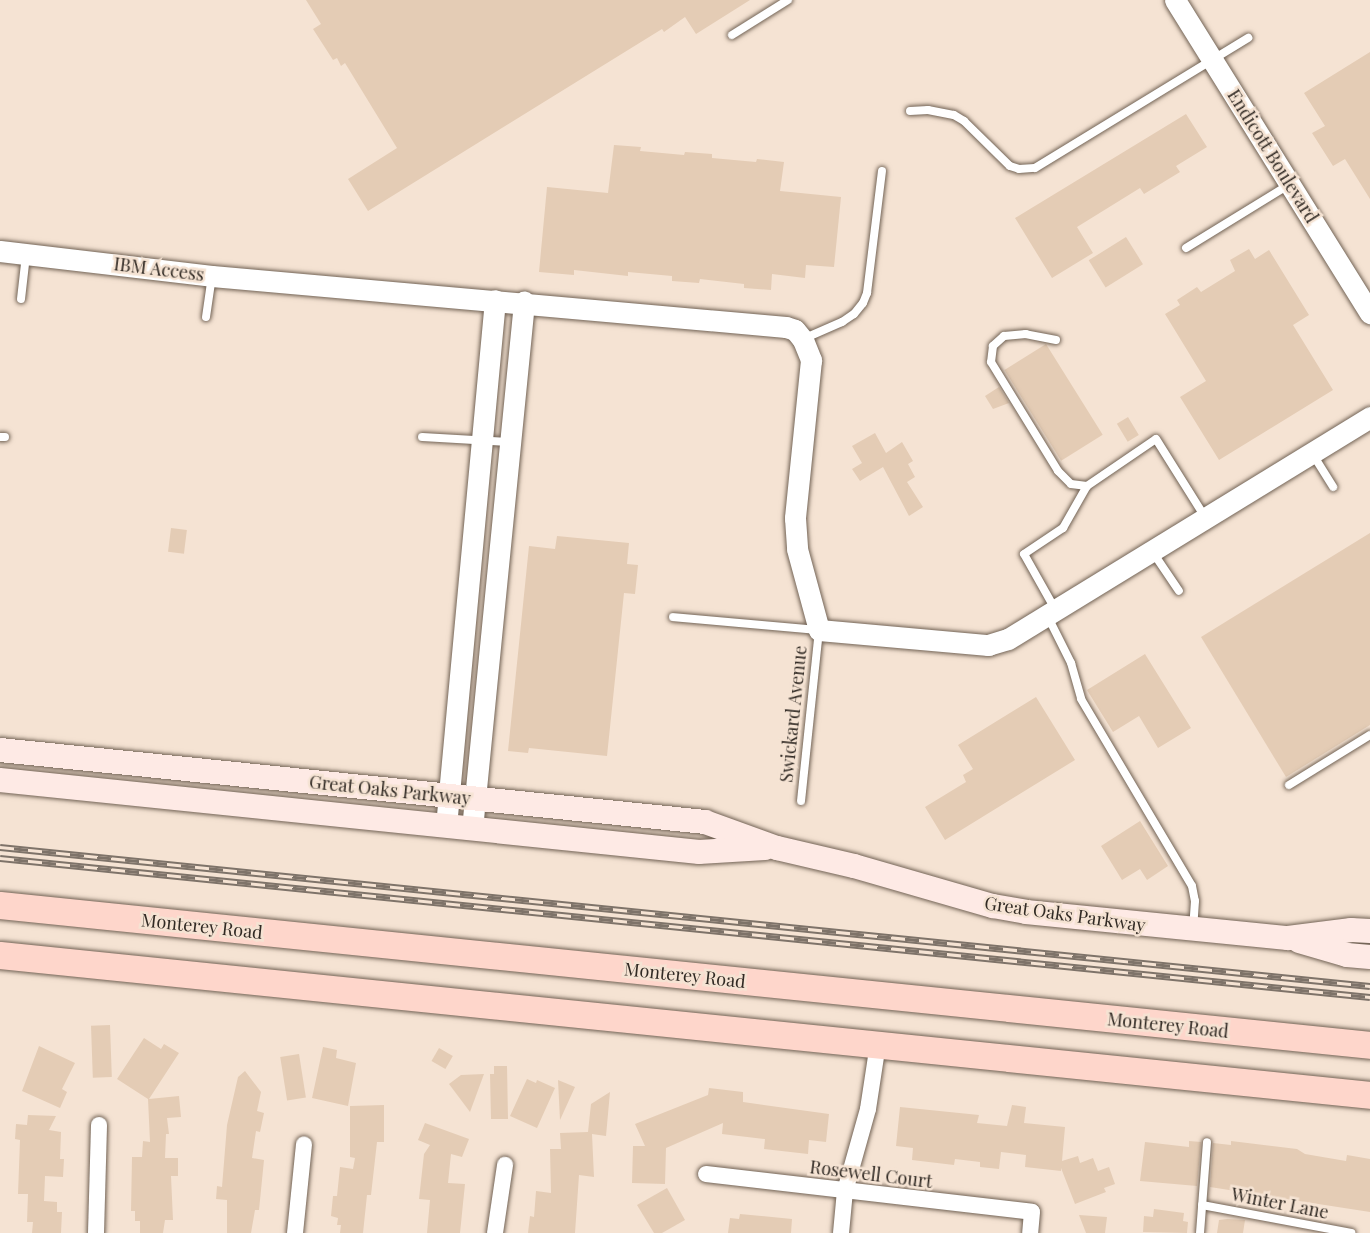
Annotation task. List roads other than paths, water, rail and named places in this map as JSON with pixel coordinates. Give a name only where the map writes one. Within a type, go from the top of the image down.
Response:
[{"type":"main road","name":"Great Oaks Parkway","points":[[0,750],[705,822],[777,848],[854,866],[993,906],[1064,917],[1288,938],[1347,955],[1370,957]]},
{"type":"main road","name":"Great Oaks Parkway","points":[[0,780],[699,852],[777,848]]},
{"type":"main road","name":"Monterey Road","points":[[0,904],[1370,1045]]},
{"type":"main road","name":"Great Oaks Parkway","points":[[1288,938],[1351,930],[1370,932]]},
{"type":"main road","points":[[0,955],[1370,1095]]},
{"type":"street","name":"Endicott Boulevard","points":[[1175,0],[1370,313]]},
{"type":"street","name":"IBM Access","points":[[0,251],[212,276],[318,283],[786,327],[795,330],[803,340]]},
{"type":"street","points":[[446,826],[495,300]]},
{"type":"street","points":[[472,829],[512,442],[524,302]]},
{"type":"street","points":[[803,340],[811,360],[795,518],[797,549],[819,630],[988,645],[1008,639],[1370,417]]},
{"type":"street","points":[[841,1233],[845,1191],[868,1109],[878,1044]]},
{"type":"street","points":[[96,1233],[99,1125]]},
{"type":"street","points":[[295,1233],[304,1144]]},
{"type":"street","points":[[495,1233],[506,1165]]},
{"type":"street","name":"Rosewell Court","points":[[706,1173],[1032,1212],[1030,1233]]},
{"type":"lane","points":[[732,35],[788,0]]},
{"type":"lane","points":[[910,111],[928,110],[954,115],[964,121],[1010,166],[1026,169],[1041,164],[1248,38]]},
{"type":"lane","points":[[803,340],[842,322],[854,314],[863,303],[867,293],[882,171]]},
{"type":"lane","points":[[1186,248],[1290,184]]},
{"type":"lane","points":[[21,299],[26,254]]},
{"type":"lane","points":[[206,317],[212,276]]},
{"type":"lane","points":[[1056,339],[1026,334],[1004,336],[993,346],[991,362],[1058,471],[1071,484],[1087,486]]},
{"type":"lane","points":[[422,437],[512,442]]},
{"type":"lane","points":[[1193,930],[1195,901],[1192,886],[1182,865],[1081,699],[1071,663],[1051,612],[1024,554],[1063,528],[1087,486],[1156,439],[1205,518]]},
{"type":"lane","points":[[1311,453],[1333,487]]},
{"type":"lane","points":[[1152,550],[1179,591]]},
{"type":"lane","points":[[673,617],[819,630]]},
{"type":"lane","name":"Swickard Avenue","points":[[801,801],[819,630]]},
{"type":"lane","points":[[1289,785],[1370,735]]},
{"type":"lane","points":[[1200,1233],[1207,1142]]},
{"type":"lane","name":"Winter Lane","points":[[1202,1205],[1351,1233]]},
{"type":"railway","points":[[0,847],[1370,986]]},
{"type":"railway","points":[[0,858],[1370,997]]}]
